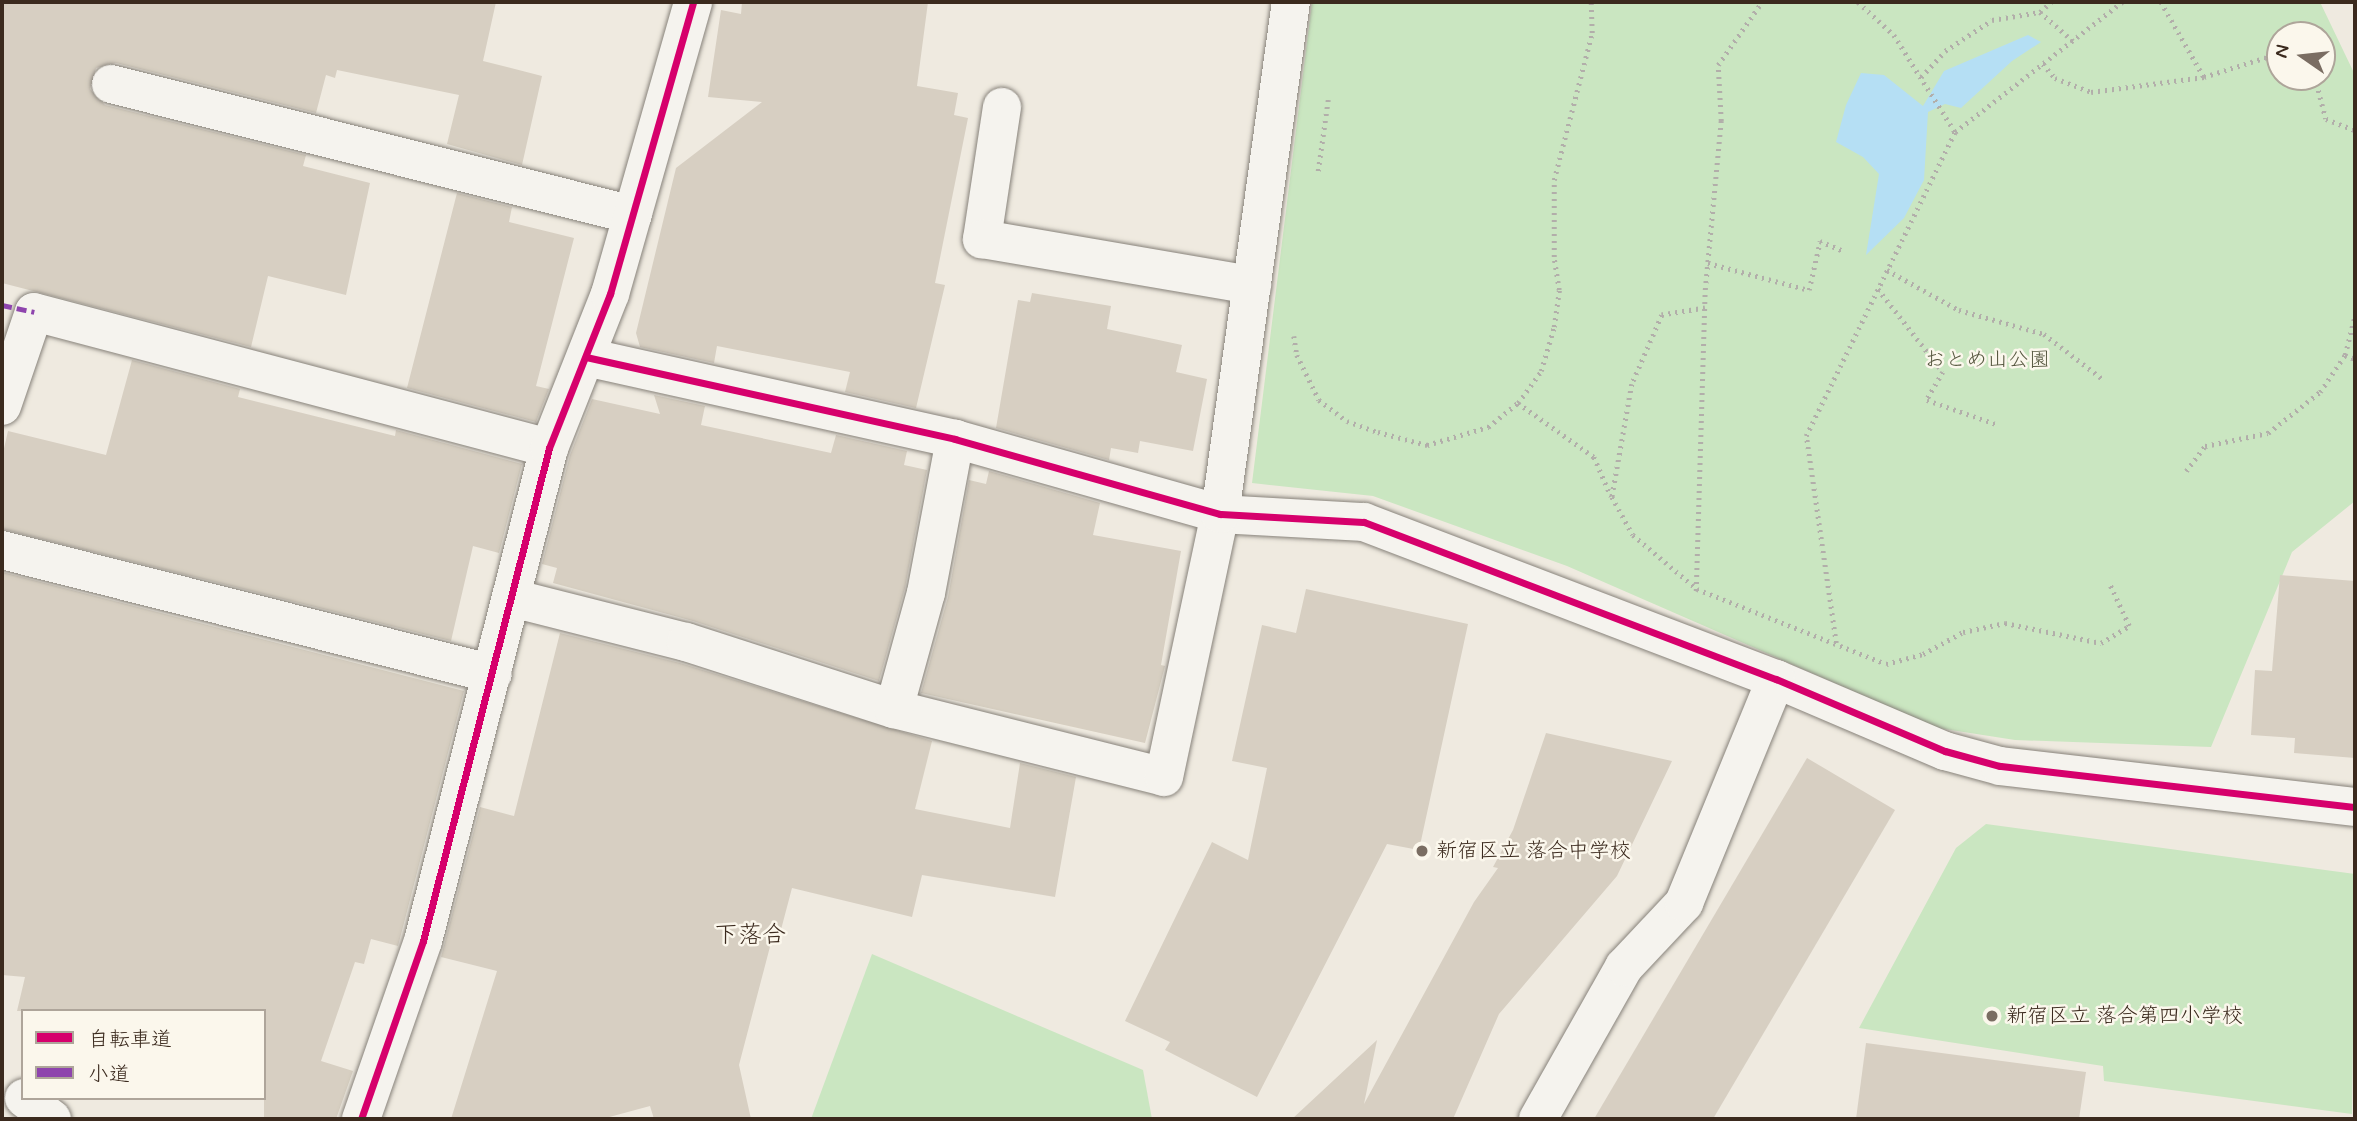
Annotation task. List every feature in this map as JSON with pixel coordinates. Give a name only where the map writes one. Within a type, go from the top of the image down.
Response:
[{"type":"street","points":[[361,1119],[423,942],[549,448],[586,357],[633,215],[693,2]]},
{"type":"street","points":[[512,598],[686,642],[894,709],[1164,777],[1220,514],[1291,2]]},
{"type":"street","points":[[111,84],[633,215]]},
{"type":"street","points":[[1003,107],[982,239],[1252,285]]},
{"type":"street","points":[[2,406],[34,312],[549,448]]},
{"type":"street","points":[[586,357],[955,439],[1220,514],[1364,522],[1776,679],[1945,751],[2000,766],[2355,807]]},
{"type":"street","points":[[894,709],[926,593],[955,439]]},
{"type":"street","points":[[2,550],[493,674]]},
{"type":"street","points":[[1538,1119],[1625,967],[1684,904],[1776,679]]},
{"type":"street","points":[[2,1081],[21,1096]]},
{"type":"street","points":[[27,1100],[52,1119]]},
{"type":"path","points":[[1319,400],[1347,421],[1427,445],[1488,427],[1518,403],[1541,371],[1555,327],[1559,290],[1554,257],[1553,180],[1592,33],[1591,2]]},
{"type":"path","points":[[1681,642],[1697,589],[1705,308],[1721,121],[1718,65],[1762,2]]},
{"type":"path","points":[[1858,2],[1894,35],[1955,132]]},
{"type":"path","points":[[1921,77],[1945,51],[1992,20],[2040,12],[2051,2]]},
{"type":"path","points":[[1836,644],[1806,436],[1955,132],[2122,2]]},
{"type":"path","points":[[2161,2],[2204,77]]},
{"type":"path","points":[[2040,12],[2073,41]]},
{"type":"path","points":[[2043,64],[2055,78],[2091,92],[2204,77],[2266,57]]},
{"type":"path","points":[[2319,91],[2326,119],[2355,130]]},
{"type":"path","points":[[1708,263],[1809,290],[1820,241],[1844,251]]},
{"type":"path","points":[[1887,270],[1959,310],[2044,334],[2104,380]]},
{"type":"path","points":[[1878,289],[1943,372],[1927,400],[1996,424]]},
{"type":"path","points":[[1612,496],[1632,384],[1662,315],[1705,308]]},
{"type":"path","points":[[2186,471],[2205,446],[2267,433],[2320,392],[2345,355],[2355,315]]},
{"type":"path","points":[[2345,355],[2355,359]]},
{"type":"path","points":[[1518,403],[1594,457],[1633,535],[1697,589],[1885,664],[1923,654],[1963,632],[2005,623],[2101,643],[2129,626],[2110,585]]},
{"type":"green space","name":"おとめ山公園","points":[[1312,2],[2320,2],[2329,21],[2266,21],[2266,91],[2336,91],[2336,35],[2355,75],[2355,501],[2292,552],[2211,747],[2015,740],[1938,728],[1567,566],[1373,496],[1252,483]]},
{"type":"green space","points":[[1986,824],[2355,874],[2352,1114],[2104,1081],[2103,1066],[1859,1028],[1956,848]]},
{"type":"green space","points":[[872,954],[1143,1070],[1152,1119],[811,1119]]},
{"type":"water","points":[[2028,35],[2041,42],[2012,61],[1961,108],[1945,104],[1928,112],[1924,180],[1904,218],[1866,255],[1879,174],[1863,157],[1836,142],[1846,105],[1861,73],[1884,75],[1923,106],[1944,71]]},
{"type":"building","points":[[2,2],[496,2],[483,61],[542,76],[522,165],[447,144],[459,95],[337,70],[335,78],[326,75],[316,113],[116,63],[96,68],[90,89],[105,105],[306,155],[303,166],[370,183],[346,295],[268,276],[251,347],[2,283]]},
{"type":"building","points":[[742,2],[928,2],[917,86],[958,93],[954,115],[968,118],[935,283],[945,285],[916,408],[845,392],[850,372],[717,346],[714,363],[640,347],[636,333],[676,168],[762,102],[708,97],[721,10],[741,14]]},
{"type":"building","points":[[457,193],[512,207],[509,222],[574,238],[536,386],[549,389],[536,422],[407,388]]},
{"type":"building","points":[[1032,293],[1111,306],[1107,329],[1182,345],[1176,372],[1207,379],[1193,451],[1140,441],[1138,453],[1111,448],[1109,460],[996,428],[1018,300],[1030,302]]},
{"type":"building","points":[[132,360],[240,389],[238,397],[395,436],[396,430],[522,464],[499,553],[473,546],[451,641],[2,529],[2,457],[8,431],[106,455]]},
{"type":"building","points":[[654,395],[705,406],[701,425],[831,453],[836,435],[907,451],[904,465],[927,470],[905,588],[879,681],[693,621],[553,583],[557,568],[542,564],[570,455],[592,399],[660,414]]},
{"type":"building","points":[[989,471],[1100,503],[1093,535],[1181,551],[1161,665],[1165,666],[1145,743],[921,693],[948,597],[969,480],[986,484]]},
{"type":"building","points":[[2,572],[464,691],[398,946],[371,939],[364,964],[355,962],[321,1061],[353,1071],[336,1119],[264,1119],[266,1009],[17,1011],[25,977],[2,975]]},
{"type":"building","points":[[2280,575],[2355,581],[2355,758],[2294,753],[2295,738],[2251,735],[2255,670],[2272,671]]},
{"type":"building","points":[[1306,589],[1468,624],[1419,850],[1387,844],[1257,1097],[1165,1050],[1170,1042],[1125,1021],[1212,842],[1248,860],[1267,768],[1232,761],[1262,625],[1296,633]]},
{"type":"building","points":[[560,633],[680,663],[932,741],[915,809],[1010,828],[1020,763],[1076,777],[1055,897],[922,875],[912,917],[792,888],[778,941],[772,939],[739,1065],[751,1119],[654,1119],[650,1106],[602,1119],[451,1119],[497,971],[441,957],[480,807],[514,816]]},
{"type":"building","points":[[1546,733],[1672,761],[1617,876],[1499,1014],[1453,1119],[1292,1119],[1377,1040],[1364,1104],[1474,902],[1498,868],[1493,867],[1513,830]]},
{"type":"building","points":[[1807,758],[1895,810],[1713,1119],[1594,1119]]},
{"type":"building","points":[[1866,1043],[2086,1072],[2079,1119],[1856,1119]]},
{"type":"marked path","points":[[2,305],[34,312]]},
{"type":"cycle path","points":[[361,1119],[423,941],[549,448],[610,294],[693,2]]},
{"type":"cycle path","points":[[586,357],[955,439],[1220,514],[1364,522],[1776,679],[1945,751],[2000,766],[2355,807]]},
{"type":"place","name":"新宿区立 落合中学校","points":[[1422,851]]},
{"type":"place","name":"新宿区立 落合第四小学校","points":[[1992,1016]]},
{"type":"district","name":"下落合","points":[[750,936]]}]
